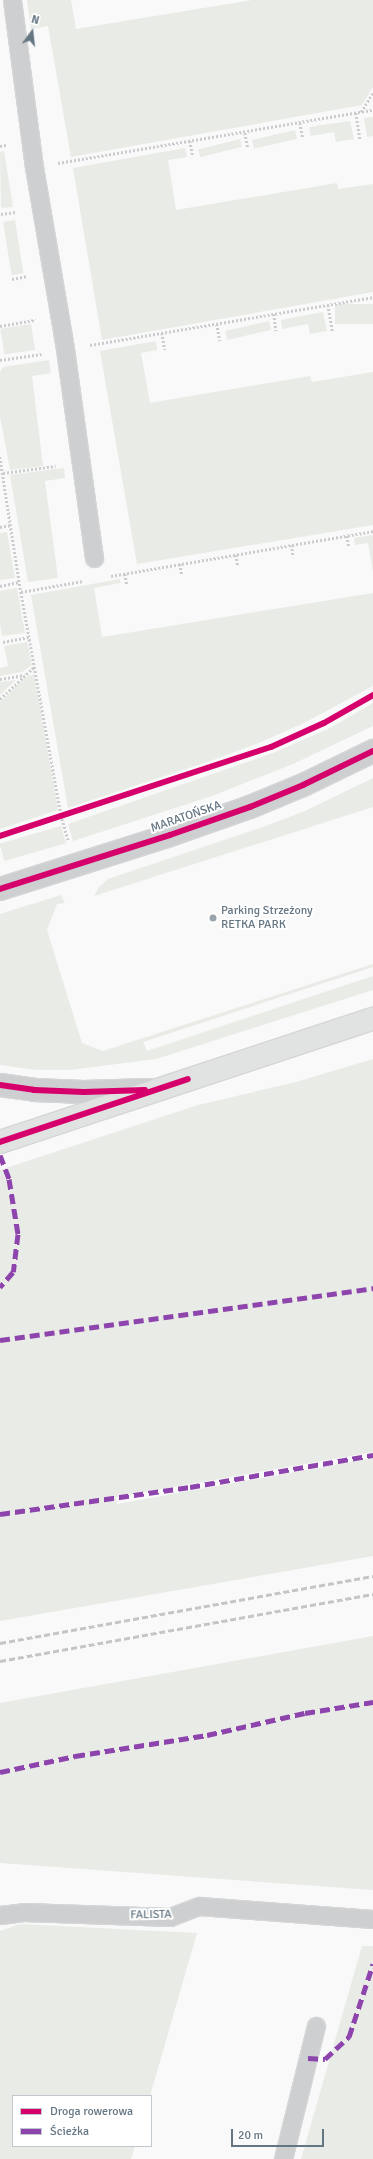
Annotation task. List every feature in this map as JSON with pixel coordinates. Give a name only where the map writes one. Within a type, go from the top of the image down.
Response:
[{"type":"main road","points":[[0,1142],[373,1019]]},
{"type":"street","name":"MARATOŃSKA","points":[[0,889],[170,835],[250,807],[303,785],[373,751]]},
{"type":"street","points":[[0,1085],[34,1090],[84,1092],[157,1090]]},
{"type":"lane","points":[[12,0],[34,167],[65,349],[94,558]]},
{"type":"lane","name":"FALISTA","points":[[0,1915],[24,1912],[170,1917],[199,1906],[373,1919]]},
{"type":"lane","points":[[283,2159],[316,2026]]},
{"type":"path","points":[[361,112],[373,92]]},
{"type":"path","points":[[34,167],[245,133],[373,110]]},
{"type":"path","points":[[356,113],[360,139]]},
{"type":"path","points":[[300,123],[303,138]]},
{"type":"path","points":[[245,133],[248,148]]},
{"type":"path","points":[[190,142],[193,157]]},
{"type":"path","points":[[1,214],[18,212]]},
{"type":"path","points":[[12,278],[29,276]]},
{"type":"path","points":[[0,360],[373,297]]},
{"type":"path","points":[[328,305],[333,332]]},
{"type":"path","points":[[274,314],[276,331]]},
{"type":"path","points":[[0,326],[35,320]]},
{"type":"path","points":[[217,324],[220,341]]},
{"type":"path","points":[[162,333],[165,350]]},
{"type":"path","points":[[0,457],[21,592],[61,815]]},
{"type":"path","points":[[2,473],[81,463]]},
{"type":"path","points":[[0,527],[10,525]]},
{"type":"path","points":[[110,576],[373,531]]},
{"type":"path","points":[[347,536],[349,547]]},
{"type":"path","points":[[292,545],[293,557]]},
{"type":"path","points":[[236,555],[238,566]]},
{"type":"path","points":[[180,564],[182,575]]},
{"type":"path","points":[[125,574],[127,584]]},
{"type":"path","points":[[21,592],[88,580]]},
{"type":"path","points":[[0,586],[20,582]]},
{"type":"path","points":[[3,642],[29,637]]},
{"type":"path","points":[[0,699],[35,665]]},
{"type":"path","points":[[0,679],[26,675]]},
{"type":"shaded area","points":[[27,0],[71,0],[76,29],[252,0],[373,0],[373,87],[362,105],[71,157],[48,26],[31,29]]},
{"type":"shaded area","points":[[373,117],[373,136],[367,137],[364,118]]},
{"type":"shaded area","points":[[350,121],[354,139],[336,142],[334,132],[311,136],[309,127]]},
{"type":"shaded area","points":[[295,130],[297,139],[254,149],[252,140]]},
{"type":"shaded area","points":[[240,139],[242,147],[200,157],[198,149]]},
{"type":"shaded area","points":[[185,148],[187,157],[168,160],[176,210],[337,183],[338,189],[373,184],[373,292],[102,340],[73,168]]},
{"type":"shaded area","points":[[4,151],[13,207],[1,208],[0,152]]},
{"type":"shaded area","points":[[15,220],[23,273],[12,275],[3,222]]},
{"type":"shaded area","points":[[335,304],[373,304],[373,324],[335,324]]},
{"type":"shaded area","points":[[323,312],[327,331],[310,334],[308,324],[282,329],[281,320]]},
{"type":"shaded area","points":[[269,321],[271,330],[227,340],[225,331]]},
{"type":"shaded area","points":[[31,324],[35,350],[4,355],[0,329]]},
{"type":"shaded area","points":[[156,341],[157,350],[141,353],[150,403],[310,376],[312,382],[373,372],[373,525],[137,564],[100,351]]},
{"type":"shaded area","points":[[49,360],[51,373],[32,376],[43,466],[10,470],[0,416],[0,372],[3,367]]},
{"type":"shaded area","points":[[64,468],[65,478],[45,481],[58,578],[28,582],[10,475]]},
{"type":"shaded area","points":[[7,532],[15,578],[0,580],[0,533]]},
{"type":"shaded area","points":[[373,535],[373,572],[368,543],[355,545],[354,538]]},
{"type":"shaded area","points":[[120,579],[120,583],[94,588],[102,637],[373,593],[373,686],[302,724],[261,742],[213,760],[68,808],[31,595]]},
{"type":"shaded area","points":[[17,588],[25,633],[2,636],[0,623],[0,591]]},
{"type":"shaded area","points":[[27,642],[32,665],[22,672],[0,676],[0,668],[8,666],[4,646]]},
{"type":"shaded area","points":[[34,674],[58,810],[0,829],[0,702],[26,677]]},
{"type":"shaded area","points":[[16,680],[0,695],[0,682]]},
{"type":"shaded area","points":[[373,703],[373,726],[293,764],[212,796],[73,841],[68,824],[273,753],[330,728]]},
{"type":"shaded area","points":[[373,778],[373,807],[94,896],[99,887],[108,879],[266,826],[305,811]]},
{"type":"shaded area","points":[[61,826],[66,843],[4,861],[0,843]]},
{"type":"shaded area","points":[[61,895],[65,903],[57,904],[47,930],[82,1043],[103,1051],[373,964],[373,967],[143,1042],[147,1051],[373,976],[373,990],[156,1059],[70,1070],[36,1070],[0,1065],[0,914]]},
{"type":"shaded area","points":[[373,1059],[373,1452],[116,1497],[117,1504],[373,1458],[373,1556],[0,1621],[0,1170],[198,1105],[296,1082]]},
{"type":"shaded area","points":[[373,1636],[373,1890],[0,1863],[0,1703]]},
{"type":"shaded area","points":[[20,1924],[197,1933],[150,2095],[12,2095],[12,2147],[135,2147],[131,2159],[0,2159],[0,1931]]},
{"type":"shaded area","points":[[362,1946],[373,1946],[373,2159],[301,2159]]},
{"type":"railway","points":[[0,1643],[373,1576]]},
{"type":"railway","points":[[0,1661],[373,1594]]},
{"type":"marked path","points":[[0,1155],[9,1179],[18,1234],[13,1272],[0,1287]]},
{"type":"marked path","points":[[0,1340],[373,1288]]},
{"type":"marked path","points":[[0,1514],[190,1487],[373,1455]]},
{"type":"marked path","points":[[0,1772],[75,1756],[207,1735],[305,1713],[373,1702]]},
{"type":"marked path","points":[[308,2058],[325,2059],[349,2037],[373,1964]]},
{"type":"cycle path","points":[[0,836],[271,747],[324,723],[373,695]]},
{"type":"cycle path","points":[[0,889],[170,835],[250,807],[303,785],[373,751]]},
{"type":"cycle path","points":[[0,1142],[188,1079]]},
{"type":"cycle path","points":[[0,1085],[34,1090],[84,1092],[145,1090]]},
{"type":"place","name":"Parking Strzeżony RETKA PARK","points":[[213,918]]}]
